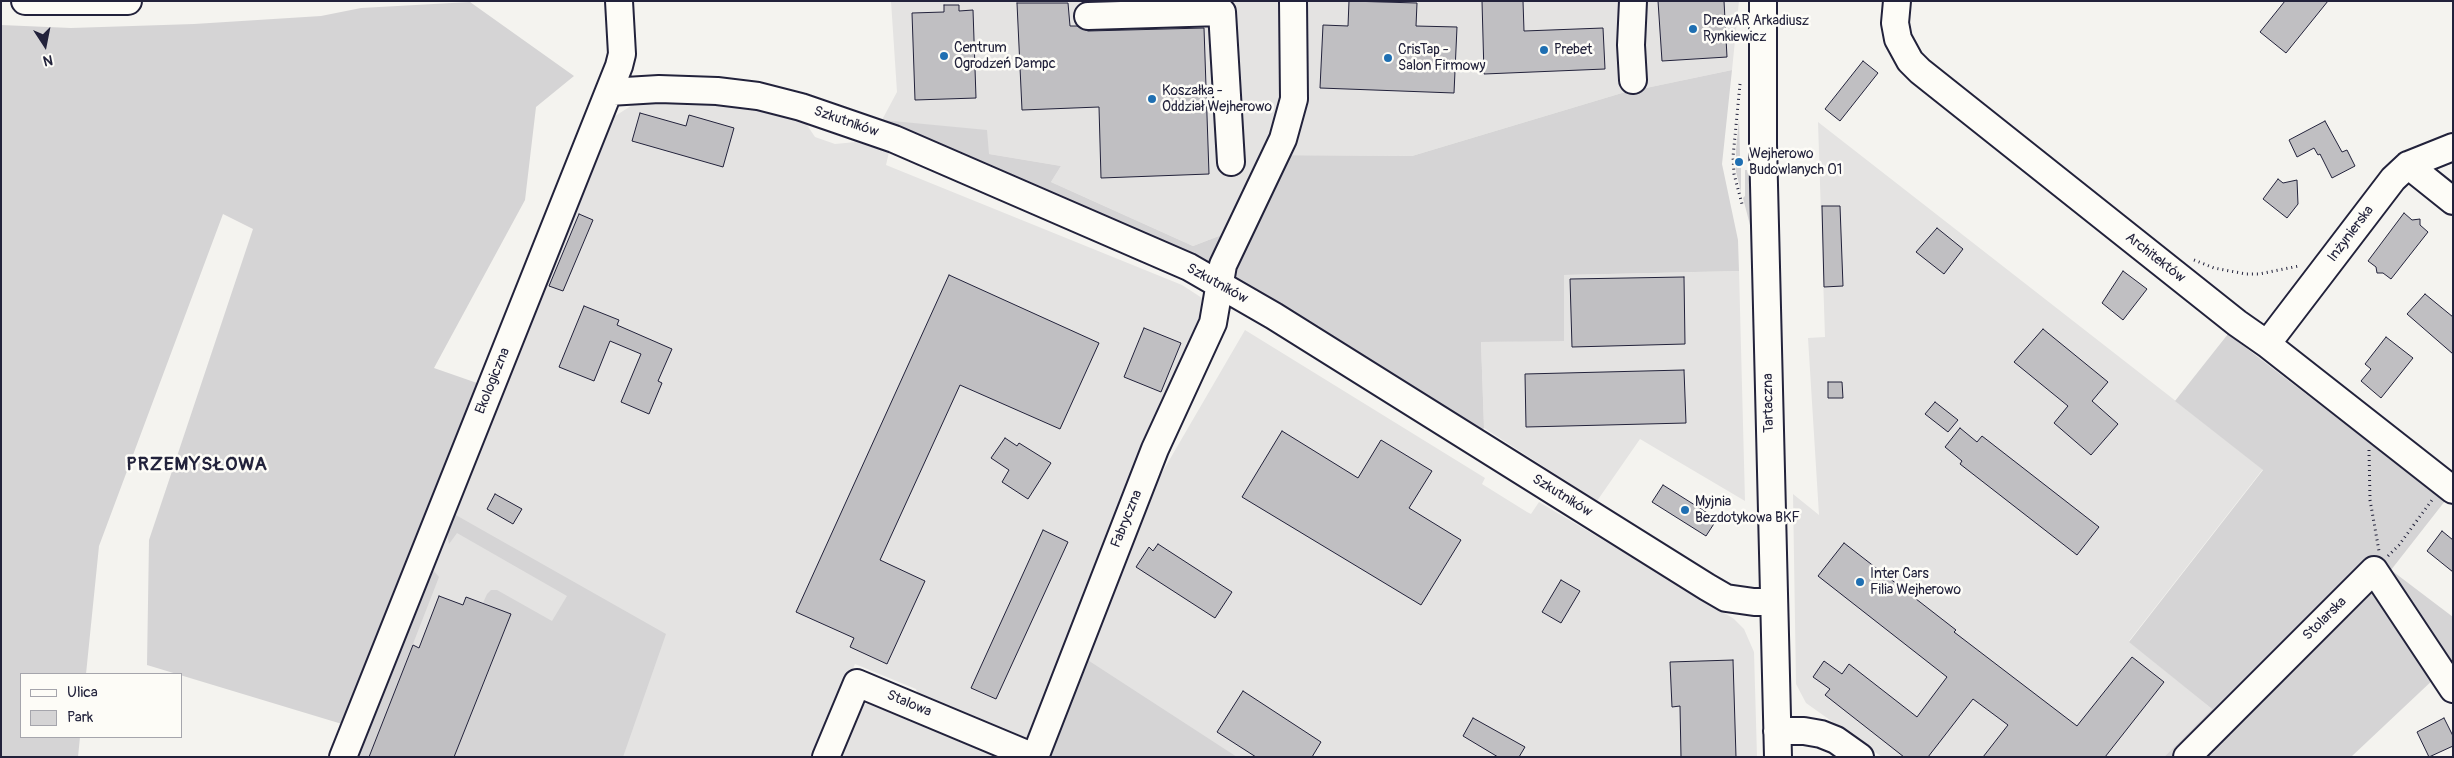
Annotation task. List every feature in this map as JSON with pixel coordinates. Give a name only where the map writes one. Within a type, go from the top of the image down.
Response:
[{"type":"street","points":[[25,1],[128,1]]},
{"type":"street","name":"Ekologiczna","points":[[343,757],[609,92],[621,58],[619,1]]},
{"type":"street","name":"Fabryczna","points":[[1035,757],[1155,449],[1213,323],[1223,265],[1283,139],[1294,100],[1293,1]]},
{"type":"street","points":[[1633,1],[1631,45],[1633,80]]},
{"type":"street","name":"Tartaczna","points":[[1763,1],[1763,154],[1778,757]]},
{"type":"street","name":"Tartaczna","points":[[1764,50],[1778,1]]},
{"type":"street","name":"Architektów","points":[[1897,1],[1895,23],[1898,39],[1910,61],[1920,71],[2237,323],[2267,344],[2453,490]]},
{"type":"street","points":[[1088,16],[1222,7],[1231,162]]},
{"type":"street","name":"Szkutników","points":[[609,92],[658,89],[717,91],[758,96],[801,107],[894,139],[1189,267],[1220,283],[1726,598],[1774,602]]},
{"type":"street","name":"Inżynierska","points":[[2267,344],[2393,179],[2408,165],[2453,147]]},
{"type":"street","points":[[2408,165],[2453,201]]},
{"type":"street","name":"Stolarska","points":[[2187,757],[2374,570],[2448,681]]},
{"type":"street","name":"Stalowa","points":[[826,757],[857,683],[1035,757]]},
{"type":"street","points":[[1777,731],[1804,731],[1821,734],[1836,740],[1860,757]]},
{"type":"path","points":[[2190,258],[2232,272],[2259,274],[2332,259]]},
{"type":"path","points":[[2371,425],[2368,465],[2370,500],[2379,554]]},
{"type":"shaded area","points":[[891,1],[1739,1],[1732,70],[1622,93],[1412,156],[1263,155],[1227,233],[1193,246],[1051,182],[1061,166],[989,154],[882,120],[897,92]]},
{"type":"shaded area","points":[[645,97],[742,102],[801,116],[815,137],[835,144],[856,142],[889,152],[886,165],[1182,285],[1202,298],[1204,307],[1038,730],[1019,742],[921,702],[916,689],[855,664],[815,757],[357,757],[612,118]]},
{"type":"shaded area","points":[[1818,122],[2263,469],[2129,641],[2212,709],[2164,757],[1882,757],[1806,703],[1796,684],[1793,494],[1819,515],[1808,338],[1825,337]]},
{"type":"shaded area","points":[[1739,271],[1745,501],[1640,439],[1597,501],[1484,428],[1481,342],[1563,340],[1564,275]]},
{"type":"shaded area","points":[[1245,330],[1485,478],[1482,484],[1527,512],[1531,514],[1539,502],[1613,546],[1622,548],[1734,619],[1744,629],[1754,652],[1757,757],[1045,757],[1123,558],[1156,483]]},
{"type":"shaded area","points":[[876,700],[1013,757],[837,757],[858,707]]},
{"type":"green space","points":[[470,2],[574,76],[536,107],[525,200],[434,368],[477,383],[342,724],[182,676],[182,673],[173,673],[147,665],[149,540],[253,229],[223,214],[99,546],[86,673],[20,673],[20,738],[80,738],[78,757],[1,757],[1,25],[71,28],[194,24],[321,16],[361,8]]},
{"type":"green space","points":[[1732,70],[1722,164],[1738,240],[1739,271],[1564,275],[1564,341],[1481,342],[1484,428],[1477,435],[1214,268],[882,120],[987,130],[989,154],[1061,166],[1051,182],[1193,246],[1227,233],[1263,155],[1412,156],[1622,93]]},
{"type":"green space","points":[[1739,119],[1740,156],[1736,157],[1736,150]]},
{"type":"green space","points":[[1736,157],[1737,168],[1741,168],[1741,192],[1736,172]]},
{"type":"green space","points":[[1745,170],[1747,170],[1753,196],[1751,229],[1743,198],[1745,196]]},
{"type":"green space","points":[[2228,334],[2445,501],[2391,570],[2453,617],[2453,661],[2351,757],[2164,757],[2212,709],[2129,642],[2263,470],[2175,401]]},
{"type":"green space","points":[[454,514],[666,634],[623,757],[454,757],[511,615],[483,603],[487,594],[491,590],[497,590],[552,621],[567,596],[457,533],[449,544],[447,533]]},
{"type":"green space","points":[[432,569],[439,577],[369,757],[353,757]]},
{"type":"green space","points":[[1083,657],[1237,757],[1045,757]]},
{"type":"building","name":"CrisTap - Salon Firmowy","points":[[1349,1],[1417,3],[1416,26],[1457,27],[1454,93],[1320,88],[1323,25],[1348,26]]},
{"type":"building","name":"Prebet","points":[[1482,1],[1523,1],[1524,31],[1603,28],[1605,69],[1484,74]]},
{"type":"building","name":"DrewAR Arkadiusz Rynkiewicz","points":[[1658,1],[1724,1],[1727,57],[1662,61]]},
{"type":"building","points":[[2285,1],[2328,1],[2286,53],[2260,32]]},
{"type":"building","name":"Koszałka - Oddział Wejherowo","points":[[1017,3],[1068,3],[1070,26],[1077,26],[1088,31],[1204,28],[1209,174],[1101,178],[1099,107],[1022,110]]},
{"type":"building","name":"Centrum Ogrodzeń Dampc","points":[[944,5],[959,5],[959,11],[973,10],[976,98],[915,100],[912,13],[944,12]]},
{"type":"building","points":[[1863,61],[1878,73],[1840,121],[1825,109]]},
{"type":"building","points":[[640,113],[686,126],[689,115],[734,128],[723,167],[632,141]]},
{"type":"building","points":[[2325,121],[2342,152],[2347,150],[2355,166],[2332,178],[2320,154],[2318,155],[2314,148],[2297,157],[2289,140]]},
{"type":"building","points":[[2278,179],[2283,183],[2297,180],[2298,204],[2287,218],[2263,199]]},
{"type":"building","points":[[1822,206],[1840,206],[1843,286],[1824,287]]},
{"type":"building","points":[[2404,213],[2412,220],[2420,219],[2420,225],[2428,232],[2391,279],[2383,273],[2377,273],[2376,267],[2368,261]]},
{"type":"building","points":[[579,214],[593,220],[563,291],[549,286]]},
{"type":"building","points":[[1937,228],[1963,249],[1944,274],[1916,252]]},
{"type":"building","points":[[2123,271],[2147,289],[2123,320],[2102,303]]},
{"type":"building","points":[[949,275],[1099,343],[1060,429],[960,385],[880,560],[925,581],[887,664],[850,647],[854,638],[796,612]]},
{"type":"building","points":[[1684,277],[1685,344],[1572,347],[1570,279]]},
{"type":"building","points":[[2425,294],[2453,317],[2453,354],[2407,314]]},
{"type":"building","points":[[584,306],[619,320],[617,325],[672,349],[658,381],[662,383],[649,414],[621,402],[641,354],[610,341],[594,381],[559,367]]},
{"type":"building","points":[[1144,328],[1181,343],[1161,392],[1124,377]]},
{"type":"building","points":[[2043,329],[2108,382],[2092,401],[2118,424],[2091,455],[2054,423],[2068,406],[2014,362]]},
{"type":"building","points":[[2386,337],[2413,358],[2381,398],[2361,381],[2371,369],[2365,364]]},
{"type":"building","points":[[1684,370],[1686,423],[1526,427],[1525,374]]},
{"type":"building","points":[[1828,382],[1842,382],[1843,398],[1828,398]]},
{"type":"building","points":[[1935,402],[1958,420],[1948,432],[1925,414]]},
{"type":"building","points":[[1960,428],[1977,442],[1982,436],[2099,527],[2077,555],[1960,464],[1962,461],[1945,447]]},
{"type":"building","points":[[1282,431],[1358,478],[1381,440],[1432,471],[1409,508],[1461,540],[1421,605],[1242,497]]},
{"type":"building","points":[[1005,438],[1017,446],[1019,443],[1051,463],[1028,499],[1002,482],[1009,470],[991,458]]},
{"type":"building","name":"Myjnia Bezdotykowa BKF","points":[[1663,485],[1717,519],[1706,536],[1652,502]]},
{"type":"building","points":[[495,494],[522,509],[513,524],[487,509]]},
{"type":"building","points":[[1043,530],[1068,542],[996,699],[971,688]]},
{"type":"building","points":[[2442,531],[2453,540],[2453,572],[2427,551]]},
{"type":"building","points":[[1844,543],[1956,630],[1954,632],[2077,726],[2132,657],[2164,682],[2105,757],[1983,757],[2008,725],[1973,699],[1928,757],[1904,757],[1825,695],[1830,689],[1813,677],[1824,661],[1842,674],[1849,664],[1917,717],[1947,677],[1818,576]]},
{"type":"building","points":[[1158,544],[1232,592],[1215,618],[1136,567],[1149,547],[1153,551]]},
{"type":"building","points":[[1561,580],[1580,591],[1561,623],[1542,612]]},
{"type":"building","points":[[439,596],[463,605],[466,597],[511,614],[454,757],[369,757],[413,645],[419,648]]},
{"type":"building","points":[[1733,660],[1736,757],[1681,757],[1680,706],[1672,707],[1670,662]]},
{"type":"building","points":[[1243,691],[1321,742],[1312,757],[1256,757],[1217,732]]},
{"type":"building","points":[[1473,718],[1525,747],[1519,757],[1498,757],[1463,736]]},
{"type":"building","points":[[2444,718],[2453,736],[2453,746],[2429,757],[2417,732]]},
{"type":"place","name":"DrewAR Arkadiusz Rynkiewicz","points":[[1693,29]]},
{"type":"place","name":"Prebet","points":[[1544,50]]},
{"type":"place","name":"Centrum Ogrodzeń Dampc","points":[[944,56]]},
{"type":"place","name":"CrisTap - Salon Firmowy","points":[[1388,58]]},
{"type":"place","name":"Koszałka - Oddział Wejherowo","points":[[1152,99]]},
{"type":"place","name":"Wejherowo Budowlanych 01","points":[[1739,162]]},
{"type":"place","name":"Myjnia Bezdotykowa BKF","points":[[1685,510]]},
{"type":"place","name":"Inter Cars Filia Wejherowo","points":[[1860,582]]},
{"type":"district","name":"PRZEMYSŁOWA","points":[[197,465]]}]
